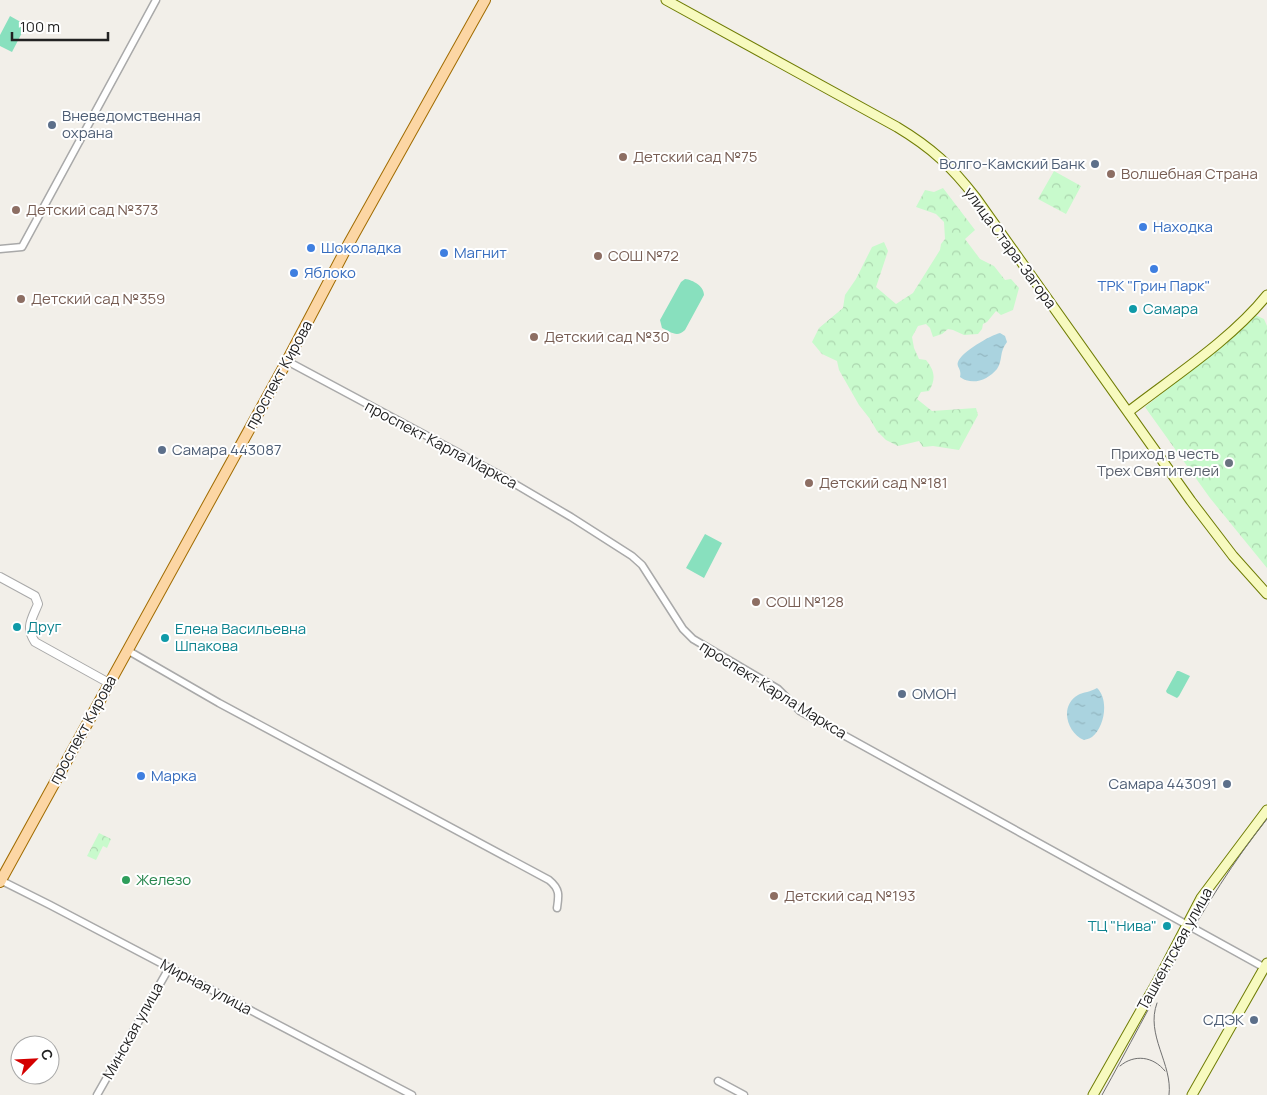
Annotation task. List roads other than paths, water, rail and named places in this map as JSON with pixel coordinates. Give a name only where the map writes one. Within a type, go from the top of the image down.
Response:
[{"type":"main road","name":"проспект Кирова","points":[[0,881],[484,0]]},
{"type":"main road","name":"улица Стара-Загора","points":[[666,0],[897,127],[932,150],[958,176],[976,198],[1191,501],[1227,548],[1267,594]]},
{"type":"main road","points":[[1128,412],[1219,341],[1239,324],[1267,295]]},
{"type":"main road","name":"Ташкентская улица","points":[[1093,1095],[1201,898],[1267,810]]},
{"type":"main road","points":[[1192,1095],[1266,966]]},
{"type":"street","points":[[0,249],[22,247],[156,0]]},
{"type":"street","name":"проспект Карла Маркса","points":[[287,360],[498,474],[632,556],[642,565],[683,629],[693,639],[778,689],[800,711],[1186,924],[1266,966]]},
{"type":"street","points":[[0,577],[35,596],[38,604],[29,626],[30,634],[35,642],[109,683]]},
{"type":"street","points":[[127,650],[227,708],[549,880],[556,886],[559,896],[557,908]]},
{"type":"street","name":"Мирная улица","points":[[0,881],[412,1095]]},
{"type":"street","name":"Минская улица","points":[[97,1095],[169,968]]},
{"type":"street","points":[[718,1081],[744,1095]]},
{"type":"water","points":[[1000,333],[1005,336],[1007,342],[997,369],[980,381],[965,380],[960,377],[958,364],[960,358],[977,344]]},
{"type":"water","points":[[1097,688],[1103,699],[1104,713],[1100,727],[1092,737],[1084,740],[1073,732],[1067,712],[1072,700],[1078,695]]},
{"type":"tram line","points":[[1102,1095],[1199,919],[1220,884],[1267,819]]},
{"type":"tram line","points":[[1157,1003],[1154,1027],[1167,1072],[1169,1095]]},
{"type":"tram line","points":[[1120,1066],[1125,1062],[1143,1058],[1155,1062],[1165,1071]]},
{"type":"place","name":"Вневедомственная охрана","points":[[52,125]]},
{"type":"place","name":"Детский сад №75","points":[[623,157]]},
{"type":"place","name":"Волго-Камский Банк","points":[[1095,164]]},
{"type":"place","name":"Волшебная Страна","points":[[1111,174]]},
{"type":"place","name":"Детский сад №373","points":[[16,210]]},
{"type":"place","name":"Находка","points":[[1143,227]]},
{"type":"place","name":"Шоколадка","points":[[311,248]]},
{"type":"place","name":"Магнит","points":[[444,253]]},
{"type":"place","name":"СОШ №72","points":[[598,256]]},
{"type":"place","name":"ТРК \"Грин Парк\"","points":[[1154,269]]},
{"type":"place","name":"Яблоко","points":[[294,273]]},
{"type":"place","name":"Детский сад №359","points":[[21,299]]},
{"type":"place","name":"Самара","points":[[1133,309]]},
{"type":"place","name":"Детский сад №30","points":[[534,337]]},
{"type":"place","name":"Самара 443087","points":[[162,450]]},
{"type":"place","name":"Приход в честь Трех Святителей","points":[[1229,463]]},
{"type":"place","name":"Детский сад №181","points":[[809,483]]},
{"type":"place","name":"СОШ №128","points":[[756,602]]},
{"type":"place","name":"Друг","points":[[17,627]]},
{"type":"place","name":"Елена Васильевна Шпакова","points":[[165,638]]},
{"type":"place","name":"ОМОН","points":[[902,694]]},
{"type":"place","name":"Марка","points":[[141,776]]},
{"type":"place","name":"Самара 443091","points":[[1227,784]]},
{"type":"place","name":"Железо","points":[[126,880]]},
{"type":"place","name":"Детский сад №193","points":[[774,896]]},
{"type":"place","name":"ТЦ \"Нива\"","points":[[1167,926]]},
{"type":"place","name":"СДЭК","points":[[1254,1020]]}]
